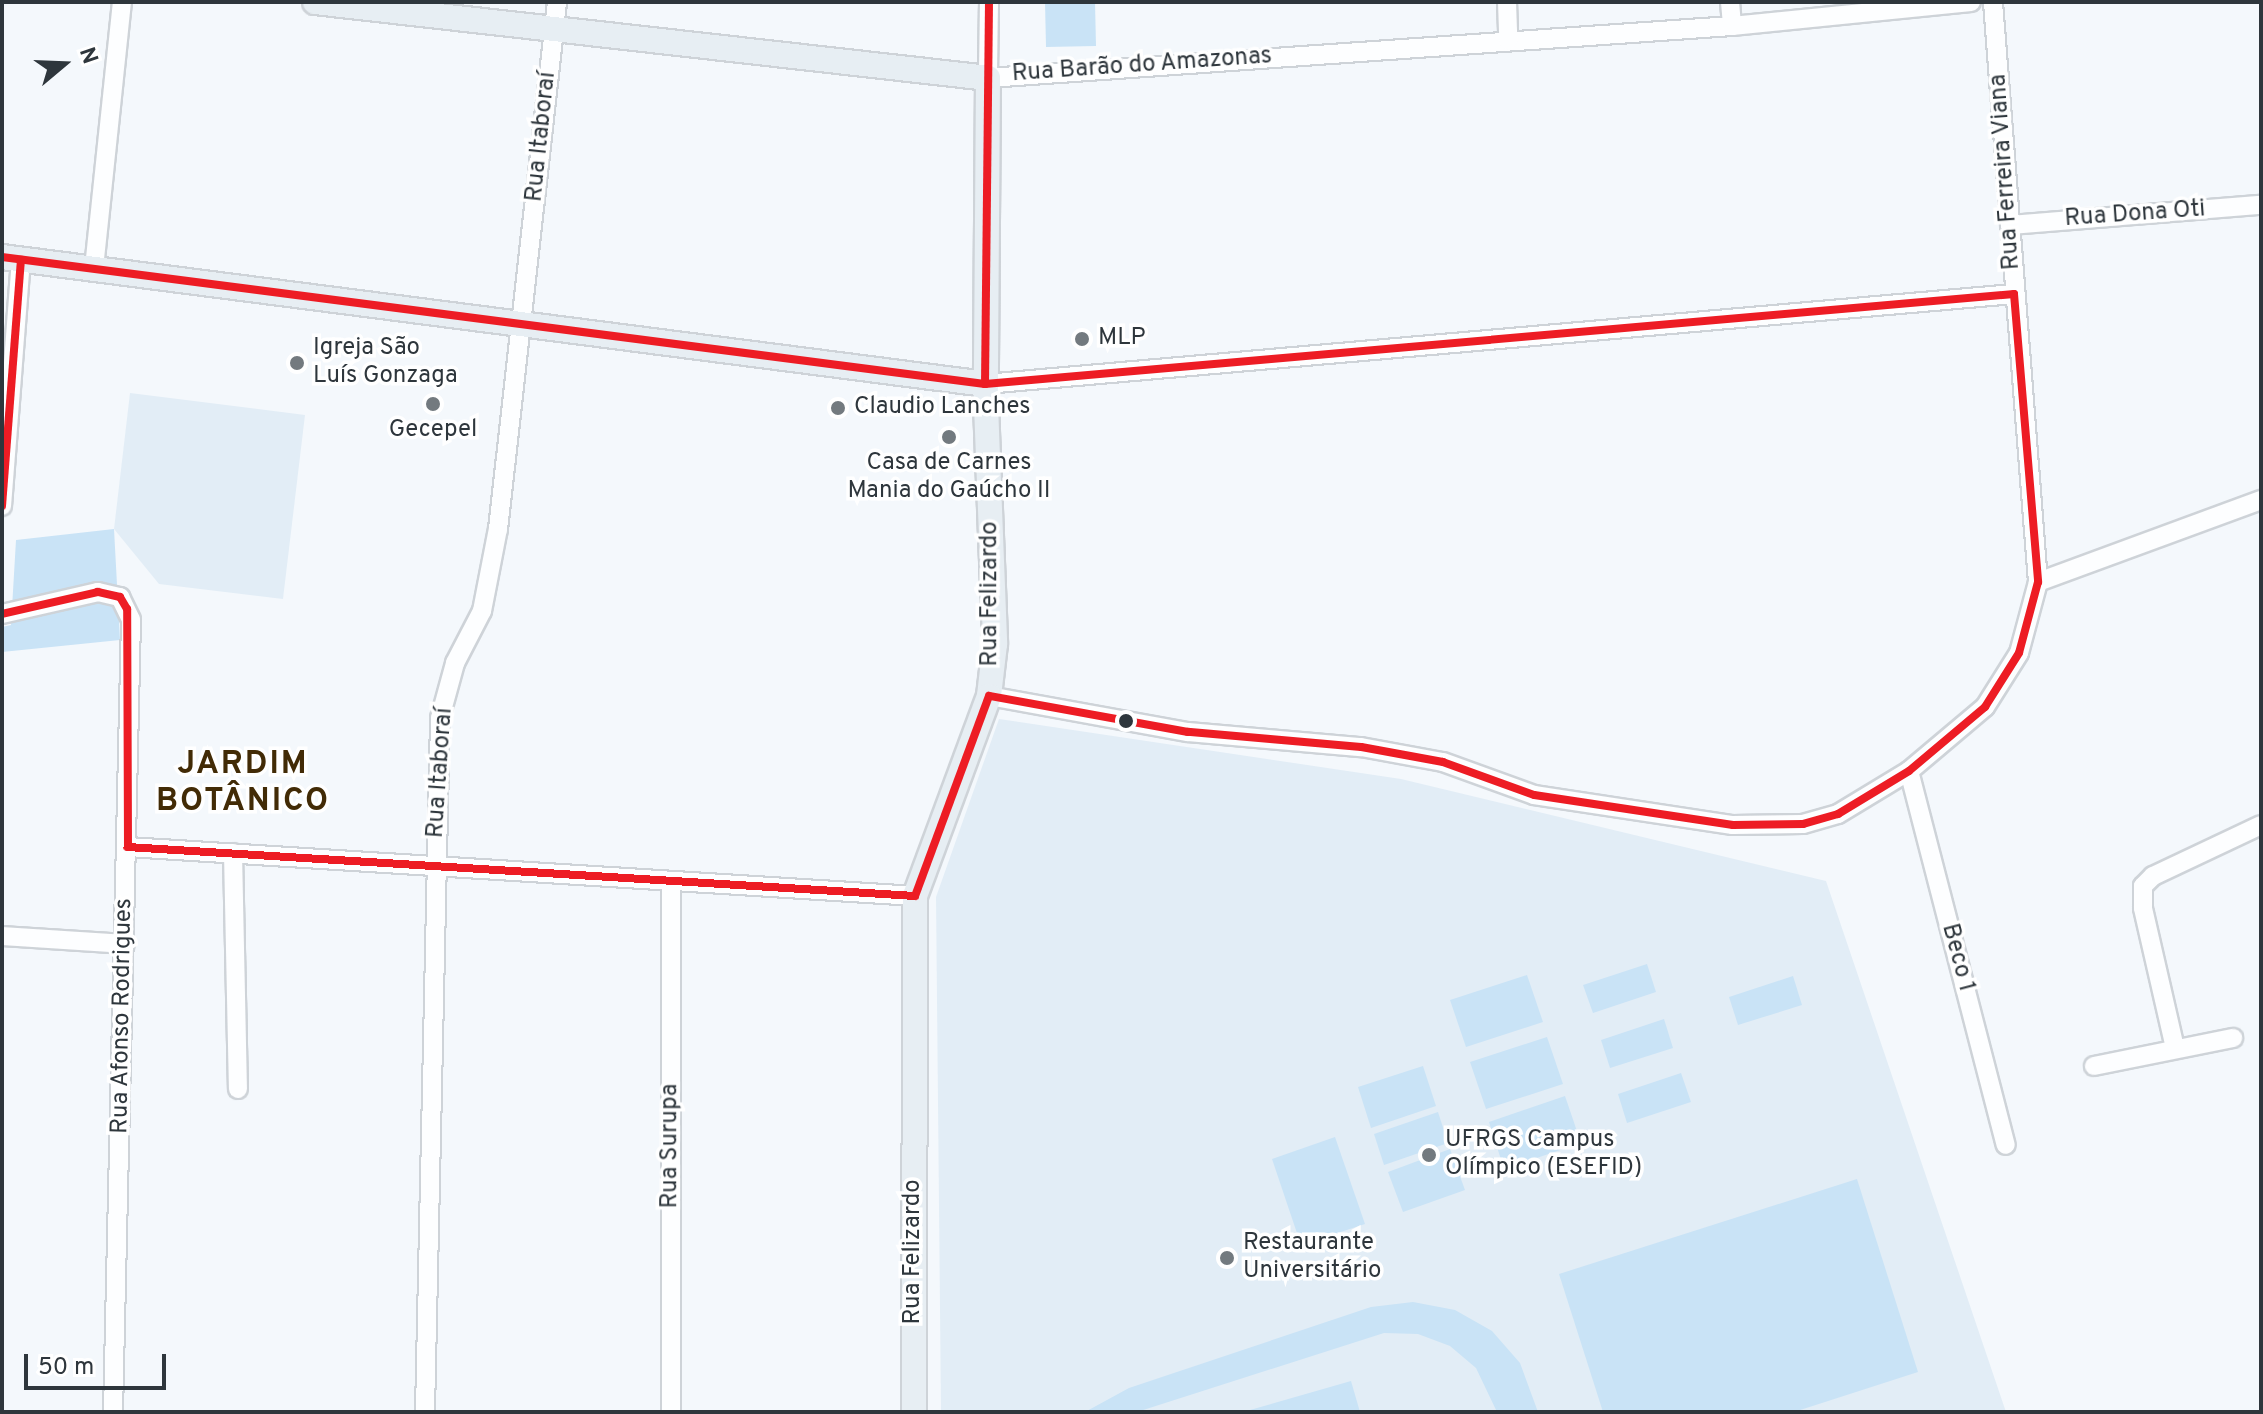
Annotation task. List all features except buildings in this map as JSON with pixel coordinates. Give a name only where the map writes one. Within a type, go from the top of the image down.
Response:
[{"type":"main road","name":"Rua Barão do Amazonas","points":[[315,2],[988,78]]},
{"type":"main road","name":"Rua Felizardo","points":[[914,1412],[915,896],[989,696],[994,606],[985,384],[988,78]]},
{"type":"main road","points":[[12,258],[985,384]]},
{"type":"street","points":[[94,268],[122,2]]},
{"type":"street","name":"Rua Itaboraí","points":[[425,1412],[440,718],[455,663],[482,611],[498,529],[557,2]]},
{"type":"street","name":"Rua Felizardo","points":[[988,78],[989,2]]},
{"type":"street","points":[[1507,2],[1508,40]]},
{"type":"street","points":[[1730,2],[1732,26]]},
{"type":"street","name":"Rua Barão do Amazonas","points":[[988,78],[1732,26],[1971,2]]},
{"type":"street","name":"Rua Ferreira Viana","points":[[989,696],[1188,732],[1361,747],[1443,762],[1534,795],[1733,825],[1803,824],[1838,814],[1909,771],[1985,707],[2019,653],[2038,582],[1993,2]]},
{"type":"street","name":"Rua Dona Oti","points":[[2010,225],[2261,205]]},
{"type":"street","points":[[2,506],[12,258]]},
{"type":"street","points":[[985,384],[2014,294]]},
{"type":"street","points":[[2038,582],[2261,500]]},
{"type":"street","name":"Rua Afonso Rodrigues","points":[[2,614],[98,592],[120,597],[131,620],[113,1412]]},
{"type":"street","name":"Beco 1","points":[[1909,771],[2006,1145]]},
{"type":"street","points":[[2175,1048],[2143,908],[2143,886],[2166,869],[2261,825]]},
{"type":"street","points":[[128,847],[915,896]]},
{"type":"street","points":[[233,853],[238,1089]]},
{"type":"street","name":"Rua Surupa","points":[[671,881],[671,1412]]},
{"type":"street","points":[[2,936],[125,944]]},
{"type":"street","points":[[2094,1066],[2233,1038]]},
{"type":"shaded area","points":[[1045,2],[1095,2],[1096,46],[1046,47]]},
{"type":"shaded area","points":[[130,393],[305,415],[283,599],[159,584],[114,529]]},
{"type":"shaded area","points":[[114,529],[120,640],[2,652],[2,627],[11,625],[16,540]]},
{"type":"shaded area","name":"UFRGS Campus Olímpico (ESEFID)","points":[[999,719],[1401,779],[1826,881],[2006,1412],[941,1412],[936,897]]},
{"type":"shaded area","points":[[1647,964],[1656,992],[1593,1013],[1583,985]]},
{"type":"shaded area","points":[[1527,975],[1543,1022],[1466,1047],[1450,1000]]},
{"type":"shaded area","points":[[1793,976],[1802,1005],[1738,1025],[1729,997]]},
{"type":"shaded area","points":[[1664,1019],[1673,1048],[1610,1068],[1601,1040]]},
{"type":"shaded area","points":[[1547,1037],[1563,1084],[1486,1109],[1470,1062]]},
{"type":"shaded area","points":[[1423,1066],[1436,1106],[1371,1128],[1358,1087]]},
{"type":"shaded area","points":[[1681,1073],[1691,1102],[1627,1123],[1618,1094]]},
{"type":"shaded area","points":[[1565,1096],[1581,1143],[1504,1169],[1489,1122]]},
{"type":"shaded area","points":[[1438,1112],[1448,1143],[1384,1165],[1374,1134]]},
{"type":"shaded area","points":[[1335,1137],[1365,1224],[1301,1245],[1272,1159]]},
{"type":"shaded area","points":[[1450,1149],[1465,1190],[1403,1212],[1388,1172]]},
{"type":"shaded area","points":[[1857,1179],[1918,1372],[1794,1412],[1603,1412],[1559,1274]]},
{"type":"shaded area","points":[[1413,1302],[1455,1310],[1492,1331],[1520,1363],[1538,1412],[1497,1412],[1476,1368],[1450,1346],[1418,1334],[1384,1333],[1137,1412],[1085,1412],[1129,1388],[1371,1307]]},
{"type":"shaded area","points":[[1351,1381],[1360,1412],[1243,1412]]},
{"type":"transit line","points":[[985,384],[989,2]]},
{"type":"transit line","points":[[2,257],[985,384],[2014,294],[2038,582],[2019,653],[1985,707],[1909,771],[1838,814],[1803,824],[1733,825],[1534,795],[1443,762],[1361,747],[1188,732],[989,696],[915,896],[128,847],[127,609],[120,597],[98,592],[2,614]]},
{"type":"transit line","points":[[2,506],[21,260]]},
{"type":"place","name":"MLP","points":[[1082,339]]},
{"type":"place","name":"Igreja São Luís Gonzaga","points":[[297,363]]},
{"type":"place","name":"Gecepel","points":[[433,404]]},
{"type":"place","name":"Claudio Lanches","points":[[838,408]]},
{"type":"place","name":"Casa de Carnes Mania do Gaúcho II","points":[[949,437]]},
{"type":"place","name":"UFRGS Campus Olímpico (ESEFID)","points":[[1429,1155]]},
{"type":"place","name":"Restaurante Universitário","points":[[1227,1258]]},
{"type":"district","name":"JARDIM BOTÂNICO","points":[[243,784]]}]
